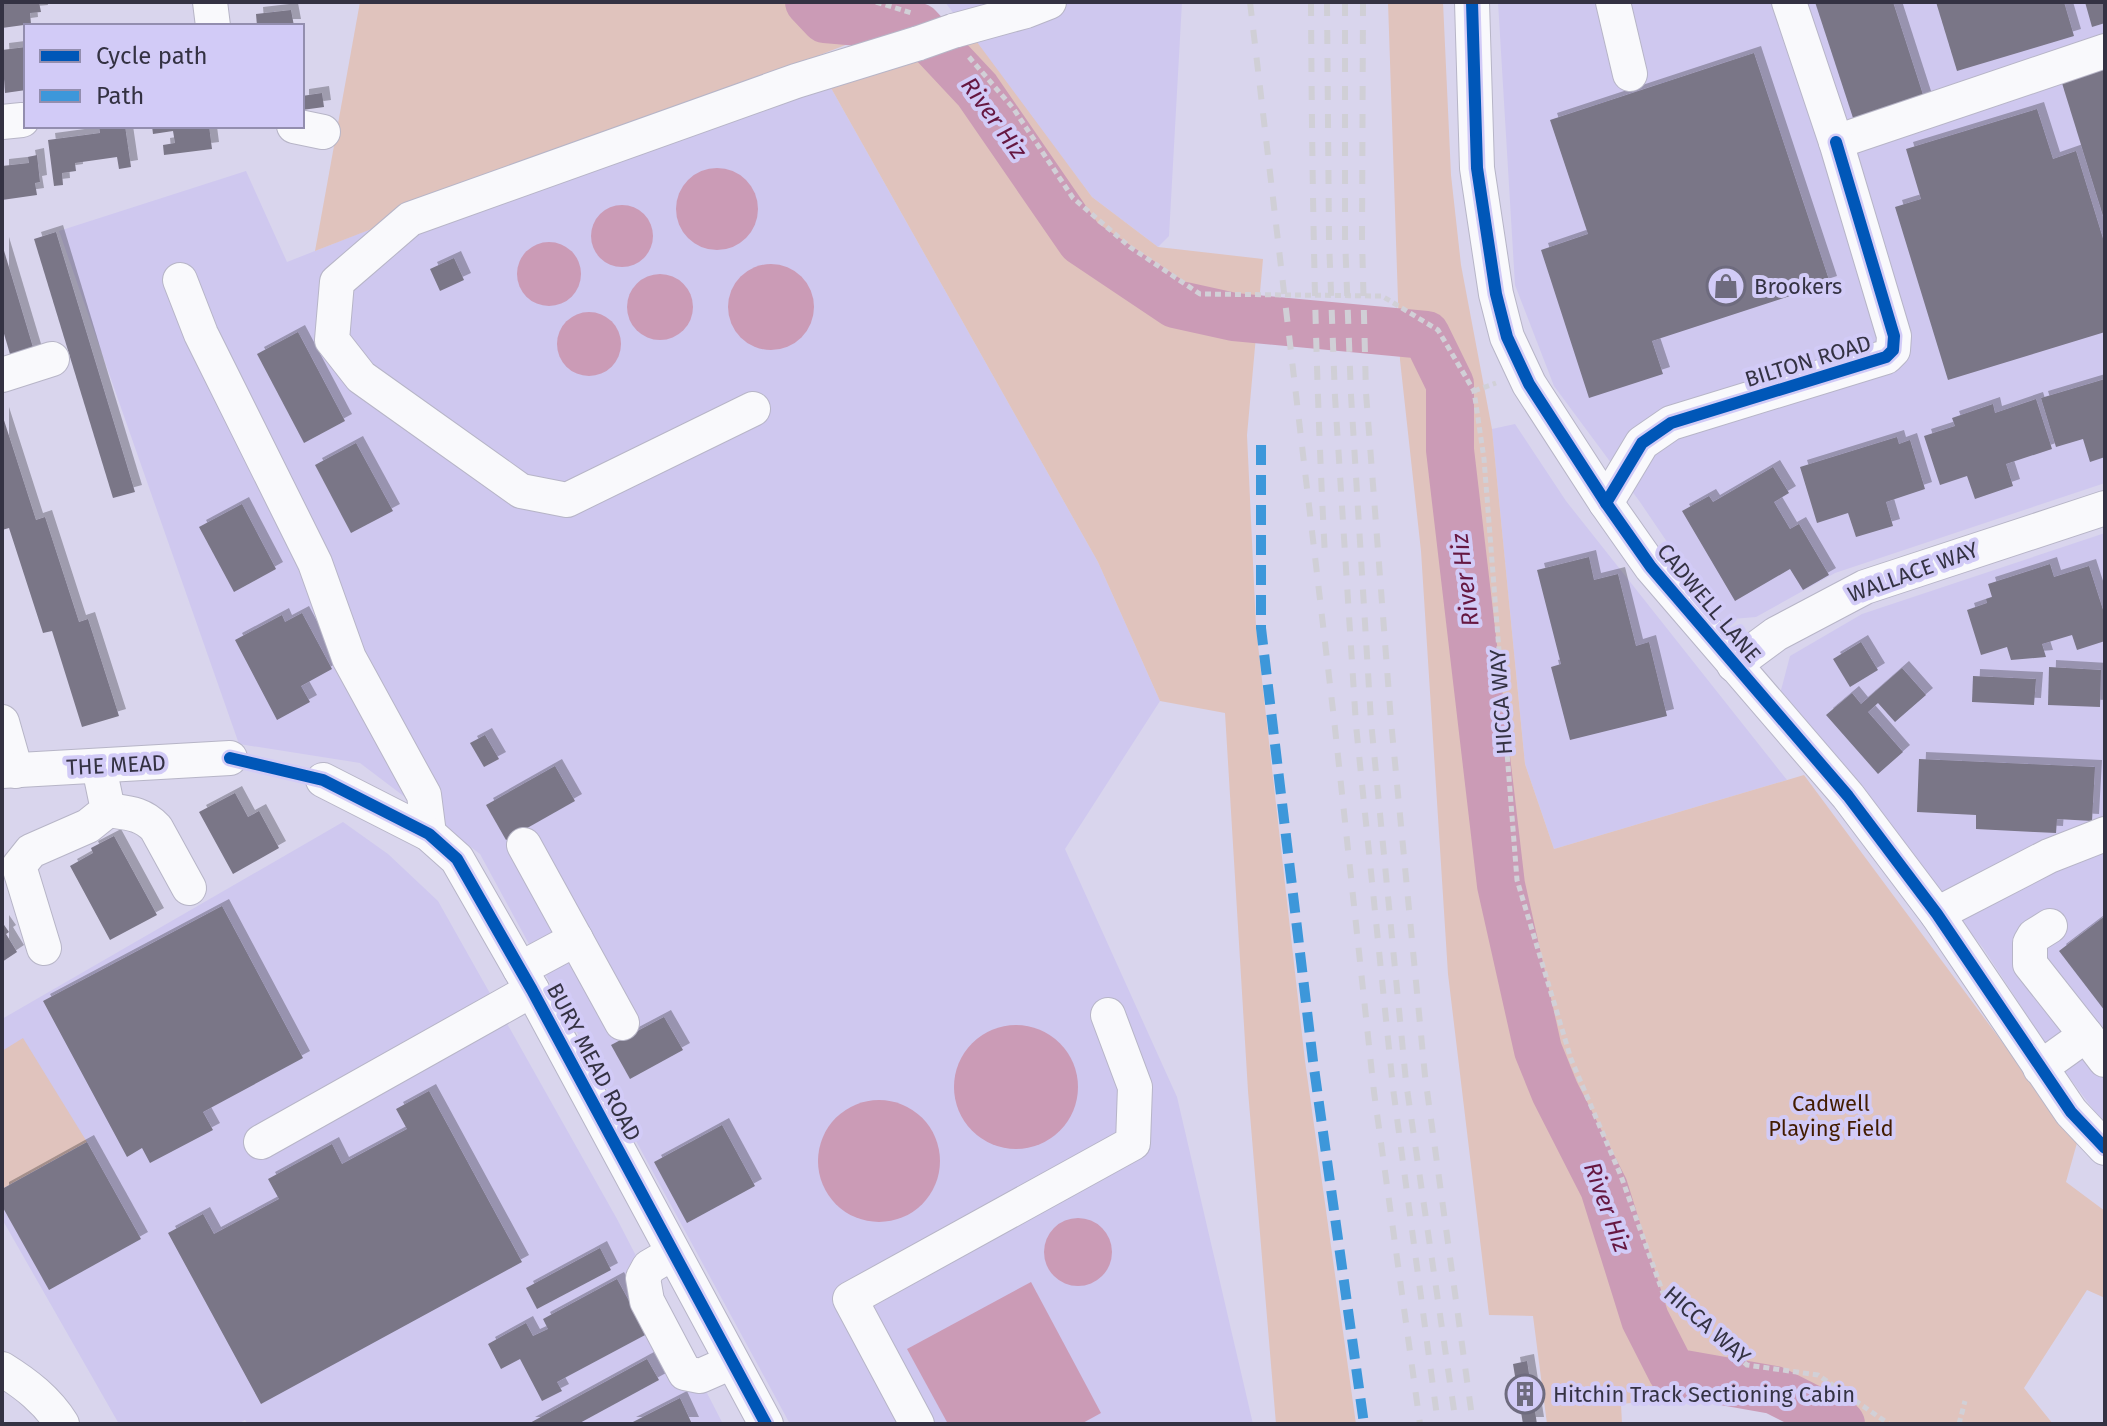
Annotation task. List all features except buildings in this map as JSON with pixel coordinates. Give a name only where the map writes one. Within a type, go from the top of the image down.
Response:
[{"type":"street","points":[[210,2],[213,24]]},
{"type":"street","points":[[753,409],[567,500],[521,491],[361,377],[332,340],[337,282],[410,219],[796,81],[920,30],[958,41],[1049,2]]},
{"type":"street","name":"CADWELL LANE","points":[[1472,2],[1477,168],[1496,294],[1507,337],[1529,384],[1651,567],[1848,796],[1937,914],[2071,1112],[2105,1148]]},
{"type":"street","points":[[1613,2],[1630,74]]},
{"type":"street","points":[[1789,2],[1836,142],[2105,51]]},
{"type":"street","name":"BILTON ROAD","points":[[1606,503],[1642,443],[1671,423],[1886,357],[1893,350],[1894,336],[1836,142]]},
{"type":"street","points":[[180,280],[201,334],[315,563],[349,658],[424,795],[429,834]]},
{"type":"street","points":[[2,375],[52,359]]},
{"type":"street","name":"WALLACE WAY","points":[[1734,665],[1776,634],[1865,587],[2105,508]]},
{"type":"street","points":[[2,722],[9,771]]},
{"type":"street","name":"THE MEAD","points":[[9,771],[230,758]]},
{"type":"street","points":[[99,767],[108,810]]},
{"type":"street","name":"BURY MEAD ROAD","points":[[323,780],[429,834],[457,859],[526,980],[766,1424]]},
{"type":"street","points":[[44,948],[19,866],[31,851],[88,826],[108,810],[140,814],[149,820],[189,888]]},
{"type":"street","points":[[1937,914],[2049,856],[2105,834]]},
{"type":"street","points":[[524,845],[622,1023]]},
{"type":"street","points":[[2040,1068],[2095,1047],[2030,964],[2030,943],[2034,936],[2050,926]]},
{"type":"street","points":[[261,1142],[526,980],[576,939]]},
{"type":"street","points":[[917,1424],[850,1299],[1133,1143],[1135,1087],[1108,1015]]},
{"type":"street","points":[[673,1253],[649,1267],[643,1278],[647,1301],[685,1373],[700,1376],[732,1362]]},
{"type":"street","points":[[2,1369],[37,1394],[52,1408],[62,1424]]},
{"type":"path","points":[[876,2],[920,30]]},
{"type":"path","points":[[1474,391],[1499,382]]},
{"type":"path","points":[[1959,1424],[1965,1401]]},
{"type":"shaded area","points":[[945,2],[1182,2],[1169,236],[1158,247],[1092,197]]},
{"type":"shaded area","points":[[1498,2],[2105,2],[2105,483],[1835,573],[1756,617],[1720,620],[1640,502],[1554,386],[1515,285]]},
{"type":"shaded area","points":[[831,88],[1098,562],[1160,701],[1065,849],[1177,1097],[1253,1424],[790,1424],[480,854],[360,763],[239,744],[59,231],[246,171],[287,262],[399,218]]},
{"type":"shaded area","points":[[717,168],[733,171],[746,180],[755,193],[758,209],[755,225],[746,238],[733,247],[717,250],[701,247],[688,238],[679,225],[676,209],[679,193],[688,180],[701,171]]},
{"type":"shaded area","points":[[622,205],[634,207],[644,214],[651,224],[651,248],[644,258],[634,265],[622,267],[610,265],[600,258],[593,248],[591,236],[593,224],[600,214],[610,207]]},
{"type":"shaded area","points":[[549,242],[567,248],[575,256],[581,274],[575,292],[567,300],[549,306],[531,300],[523,292],[517,274],[523,256],[531,248]]},
{"type":"shaded area","points":[[771,264],[788,267],[807,283],[814,307],[811,324],[795,343],[771,350],[754,347],[735,331],[728,307],[731,290],[747,271]]},
{"type":"shaded area","points":[[660,274],[673,277],[683,284],[690,294],[693,307],[690,320],[683,330],[673,337],[660,340],[647,337],[637,330],[630,320],[627,307],[630,294],[637,284],[647,277]]},
{"type":"shaded area","points":[[583,312],[595,312],[612,321],[619,332],[619,356],[612,367],[595,376],[583,376],[571,371],[562,362],[557,350],[557,338],[562,326],[571,317]]},
{"type":"shaded area","points":[[1515,424],[1566,501],[1787,780],[1554,849],[1525,764],[1492,429]]},
{"type":"shaded area","points":[[2105,533],[2105,1121],[2059,1064],[1983,948],[1780,694],[1790,656],[1862,614]]},
{"type":"shaded area","points":[[343,822],[388,854],[438,901],[617,1219],[723,1424],[248,1424],[245,1420],[238,1424],[119,1424],[2,1219],[2,1019]]},
{"type":"shaded area","points":[[1016,1025],[1040,1030],[1060,1043],[1073,1063],[1078,1087],[1073,1111],[1060,1131],[1040,1144],[1016,1149],[992,1144],[972,1131],[959,1111],[954,1087],[959,1063],[972,1043],[992,1030]]},
{"type":"shaded area","points":[[879,1100],[902,1105],[922,1118],[935,1138],[940,1161],[935,1184],[922,1204],[902,1217],[879,1222],[856,1217],[836,1204],[823,1184],[818,1161],[823,1138],[836,1118],[856,1105]]},
{"type":"shaded area","points":[[1085,1218],[1106,1233],[1112,1252],[1110,1265],[1102,1276],[1085,1286],[1071,1286],[1054,1276],[1046,1265],[1044,1245],[1054,1228],[1065,1220]]},
{"type":"shaded area","points":[[1031,1282],[1101,1413],[1081,1424],[948,1424],[907,1349]]},
{"type":"green space","points":[[360,2],[813,2],[861,39],[315,251]]},
{"type":"green space","name":"Cadwell Playing Field","points":[[1388,2],[1443,2],[1451,175],[1461,265],[1492,429],[1525,764],[1554,849],[1804,775],[2077,1143],[2066,1182],[2105,1211],[2105,1298],[2087,1290],[2024,1388],[2053,1424],[1811,1424],[1758,1390],[1621,1404],[1622,1424],[1547,1424],[1533,1316],[1489,1315],[1448,974],[1421,551],[1400,360]]},
{"type":"green space","points":[[974,38],[1092,197],[1158,247],[1263,259],[1247,435],[1256,627],[1305,1061],[1356,1424],[1276,1424],[1248,1091],[1225,713],[1160,701],[1098,562],[831,88]]},
{"type":"green space","points":[[23,1038],[87,1142],[2,1189],[2,1051]]},
{"type":"waterway","name":"River Hiz","points":[[809,2],[825,19],[918,27],[977,90],[1081,241],[1175,304],[1234,317],[1426,335],[1450,384],[1450,450],[1501,885],[1538,1050],[1555,1092],[1604,1188],[1645,1319],[1672,1372],[1774,1390],[1841,1424]]},
{"type":"railway","points":[[1250,2],[1334,719],[1374,1092],[1420,1424]]},
{"type":"railway","points":[[1311,2],[1315,279],[1325,556]]},
{"type":"railway","points":[[1327,2],[1329,240],[1335,397],[1356,725],[1393,1088],[1438,1424]]},
{"type":"railway","points":[[1345,2],[1345,238],[1351,395],[1371,721],[1406,1082],[1456,1424]]},
{"type":"railway","points":[[1363,2],[1362,239],[1366,393],[1391,721],[1425,1076],[1473,1424]]},
{"type":"marked path","points":[[1261,445],[1261,628],[1313,1061],[1364,1424]]},
{"type":"cycle path","points":[[1472,2],[1477,168],[1496,294],[1507,337],[1529,384],[1651,567],[1848,796],[1937,914],[2071,1112],[2105,1148]]},
{"type":"cycle path","points":[[1606,503],[1642,443],[1671,423],[1886,357],[1893,350],[1894,336],[1836,142]]},
{"type":"cycle path","points":[[230,758],[323,780],[429,834],[457,859],[532,990],[766,1424]]},
{"type":"place","name":"Brookers","points":[[1726,286]]},
{"type":"place","name":"Hitchin Track Sectioning Cabin","points":[[1525,1394]]}]
